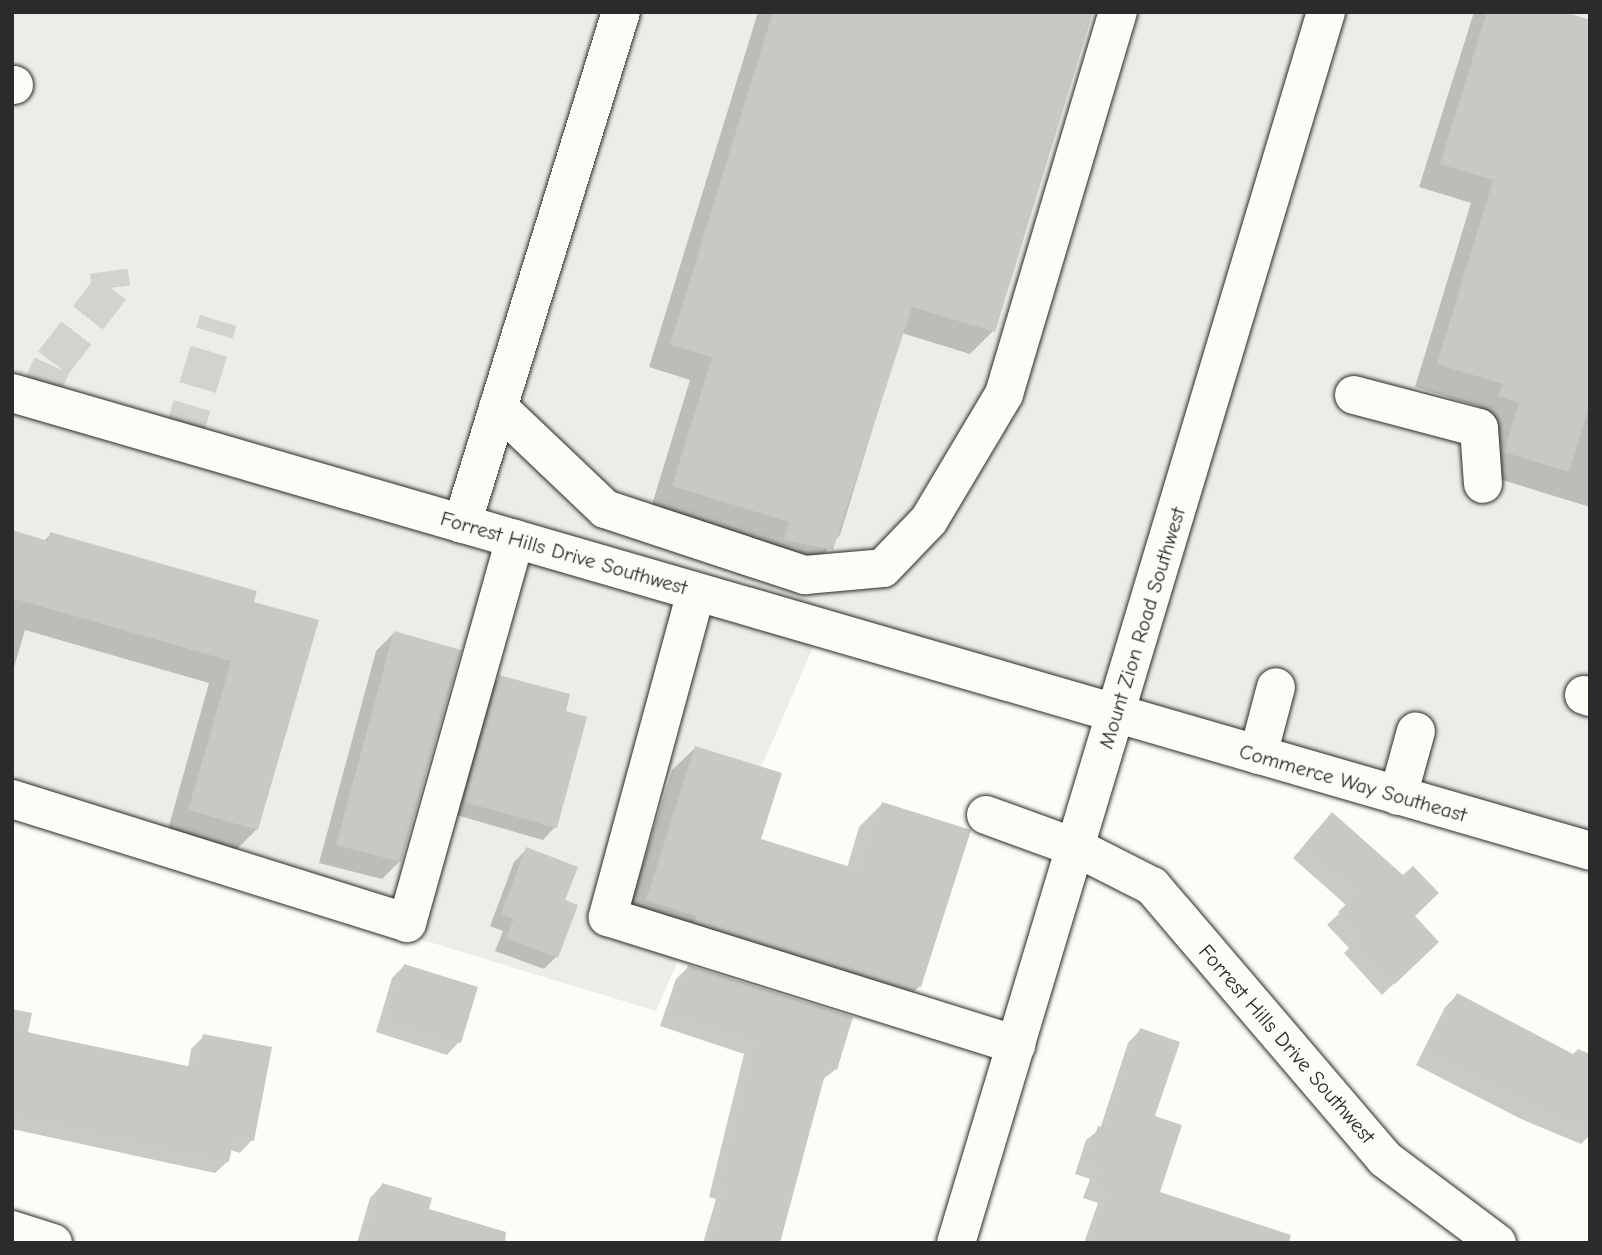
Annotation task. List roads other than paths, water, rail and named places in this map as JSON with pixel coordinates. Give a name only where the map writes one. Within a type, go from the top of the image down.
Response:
[{"type":"street","points":[[462,524],[621,12]]},
{"type":"street","points":[[498,407],[605,509],[805,575],[883,568],[929,520],[1004,394],[1118,12]]},
{"type":"street","name":"Mount Zion Road Southwest","points":[[956,1243],[1077,848],[1326,12]]},
{"type":"street","name":"Forrest Hills Drive Southwest","points":[[12,393],[1116,714]]},
{"type":"street","points":[[1354,395],[1479,428],[1483,484]]},
{"type":"street","points":[[12,799],[407,923],[515,539]]},
{"type":"street","points":[[696,592],[608,917],[1016,1045]]},
{"type":"street","points":[[1258,755],[1276,687]]},
{"type":"street","name":"Commerce Way Southeast","points":[[1116,714],[1590,852]]},
{"type":"street","points":[[1398,796],[1416,731]]},
{"type":"street","name":"Forrest Hills Drive Southwest","points":[[986,815],[1077,848],[1152,886],[1385,1159],[1497,1243]]},
{"type":"street","points":[[12,1230],[53,1243]]},
{"type":"tunnel","points":[[36,400],[53,363],[111,288],[109,271]]},
{"type":"tunnel","points":[[181,442],[218,321]]}]
